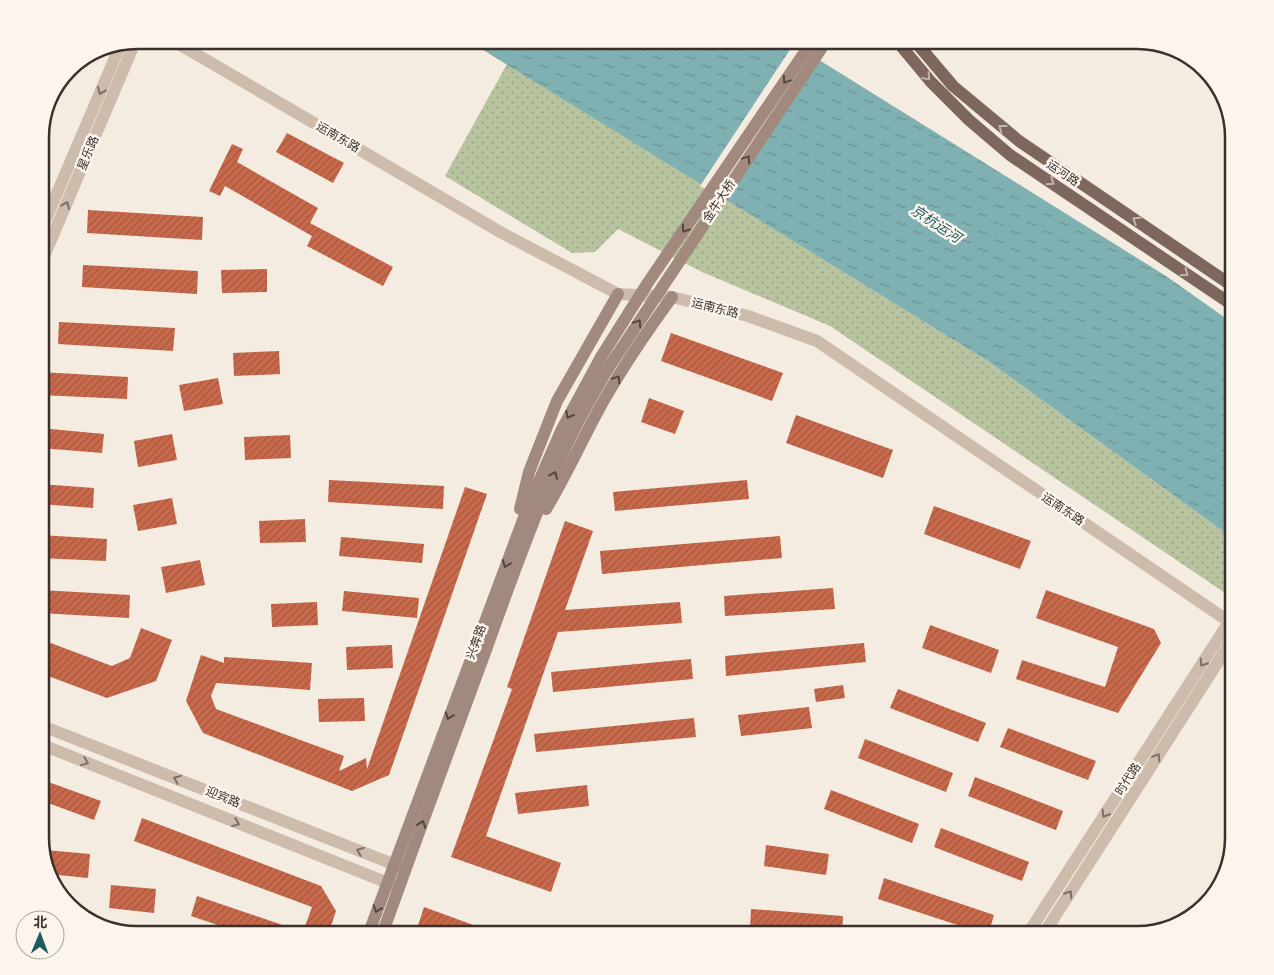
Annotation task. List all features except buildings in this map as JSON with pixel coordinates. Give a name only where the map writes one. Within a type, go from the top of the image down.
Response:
[{"type":"main road","name":"金牛大桥","points":[[606,360],[647,284],[807,49]]},
{"type":"main road","name":"金牛大桥","points":[[606,360],[822,49]]},
{"type":"main road","name":"运河路","points":[[904,49],[931,82],[969,120],[1010,155],[1225,300]]},
{"type":"main road","name":"运河路","points":[[922,49],[953,86],[1019,141],[1225,281]]},
{"type":"main road","points":[[385,926],[520,542],[530,472],[557,401],[618,294]]},
{"type":"main road","points":[[520,542],[568,474],[604,400],[647,331],[672,297]]},
{"type":"main road","name":"兴奔路","points":[[371,926],[562,429],[606,360]]},
{"type":"street","name":"星乐路","points":[[49,245],[132,49]]},
{"type":"street","name":"运南东路","points":[[187,49],[502,233],[618,294],[672,297],[748,316],[817,341],[1225,619]]},
{"type":"street","name":"星乐路","points":[[49,212],[118,50]]},
{"type":"street","name":"时代路","points":[[1033,926],[1225,635]]},
{"type":"street","name":"时代路","points":[[1049,926],[1225,651]]},
{"type":"street","name":"迎宾路","points":[[49,729],[406,870]]},
{"type":"street","name":"迎宾路","points":[[49,748],[399,887]]},
{"type":"green space","points":[[507,64],[988,361],[1225,532],[1225,593],[830,326],[702,272],[618,229],[595,252],[572,253],[445,176]]},
{"type":"water","name":"京杭运河","points":[[482,49],[801,49],[1166,276],[1225,318],[1225,532],[988,361]]},
{"type":"pier","points":[[790,49],[806,49],[819,57],[725,201],[700,186]]}]
